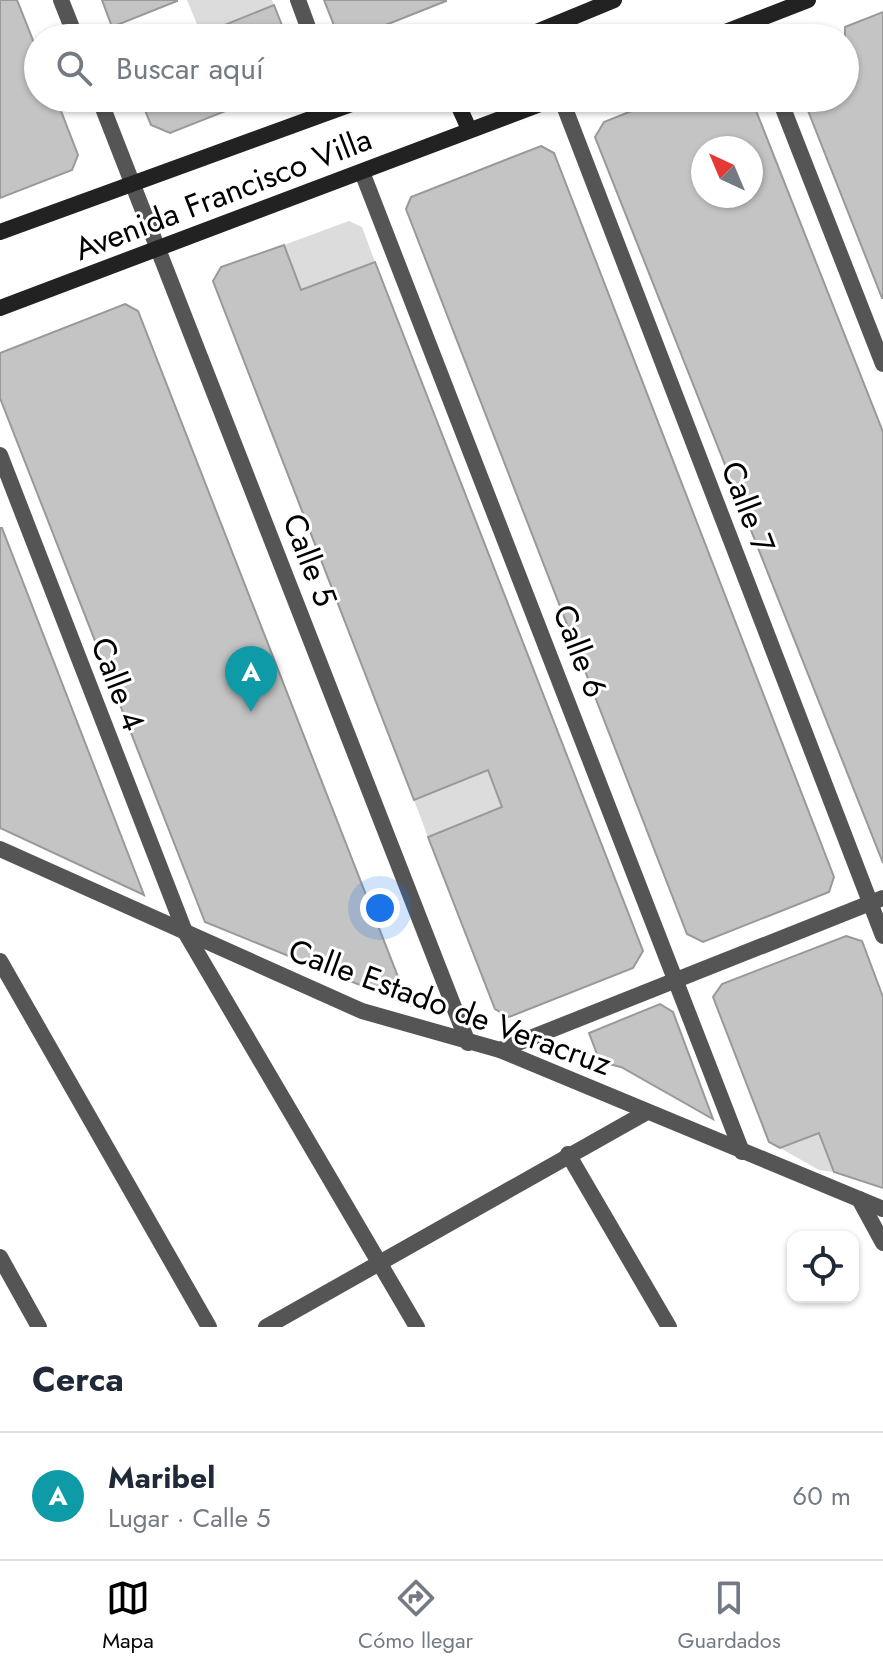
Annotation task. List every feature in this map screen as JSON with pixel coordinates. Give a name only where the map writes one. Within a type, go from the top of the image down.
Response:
[{"type":"main road","points":[[556,24],[614,0]]},
{"type":"main road","points":[[763,24],[808,0]]},
{"type":"main road","name":"Avenida Francisco Villa","points":[[0,232],[133,184],[315,112]]},
{"type":"main road","points":[[461,112],[469,129]]},
{"type":"main road","name":"Avenida Francisco Villa","points":[[0,308],[518,112]]},
{"type":"street","points":[[61,0],[70,24]]},
{"type":"street","points":[[298,0],[307,24]]},
{"type":"street","name":"Calle 5","points":[[105,112],[468,1043]]},
{"type":"street","name":"Calle 7","points":[[564,112],[877,901],[883,936]]},
{"type":"street","points":[[784,112],[883,364]]},
{"type":"street","name":"Calle 6","points":[[362,172],[678,979],[742,1152]]},
{"type":"street","name":"Calle 4","points":[[0,455],[185,932],[417,1327]]},
{"type":"street","name":"Calle Estado de Veracruz","points":[[0,849],[362,1011],[500,1050],[883,1209]]},
{"type":"street","points":[[500,1050],[877,901]]},
{"type":"street","points":[[0,961],[209,1327]]},
{"type":"street","points":[[266,1327],[647,1112]]},
{"type":"street","points":[[568,1154],[669,1327]]},
{"type":"street","points":[[859,1199],[883,1243]]},
{"type":"street","points":[[0,1257],[39,1327]]},
{"type":"shaded area","points":[[187,0],[272,0],[274,5],[226,24],[197,24]]},
{"type":"shaded area","points":[[349,221],[362,227],[375,262],[301,290],[284,245]]},
{"type":"shaded area","points":[[488,770],[502,807],[428,837],[414,800]]},
{"type":"shaded area","points":[[819,1133],[834,1172],[819,1170],[780,1148]]},
{"type":"building","points":[[0,0],[17,0],[27,24],[24,24],[24,112],[61,112],[78,155],[72,170],[0,198]]},
{"type":"building","points":[[102,0],[177,0],[120,24],[111,24]]},
{"type":"building","points":[[324,0],[446,0],[388,24],[333,24]]},
{"type":"building","points":[[274,5],[281,24],[227,24]]},
{"type":"building","points":[[883,12],[883,298],[809,112],[859,112],[859,24],[853,24]]},
{"type":"building","points":[[146,112],[223,112],[170,133],[151,125]]},
{"type":"building","points":[[629,112],[757,112],[883,432],[883,863],[595,137],[604,122]]},
{"type":"building","points":[[541,146],[554,153],[834,877],[829,892],[703,942],[687,934],[406,209],[411,197]]},
{"type":"building","points":[[284,245],[301,290],[375,262],[643,951],[633,968],[509,1017],[495,1009],[428,837],[502,807],[488,770],[414,800],[213,281],[221,267]]},
{"type":"building","points":[[125,304],[138,311],[409,1005],[205,922],[0,398],[0,353]]},
{"type":"building","points":[[2,528],[144,895],[0,828]]},
{"type":"building","points":[[846,936],[862,941],[883,997],[883,1188],[834,1172],[819,1133],[780,1148],[769,1142],[713,997],[722,984]]},
{"type":"building","points":[[660,1004],[673,1012],[713,1119],[621,1067],[600,1062],[589,1033]]},
{"type":"place","name":"Maribel","points":[[251,712]]}]
